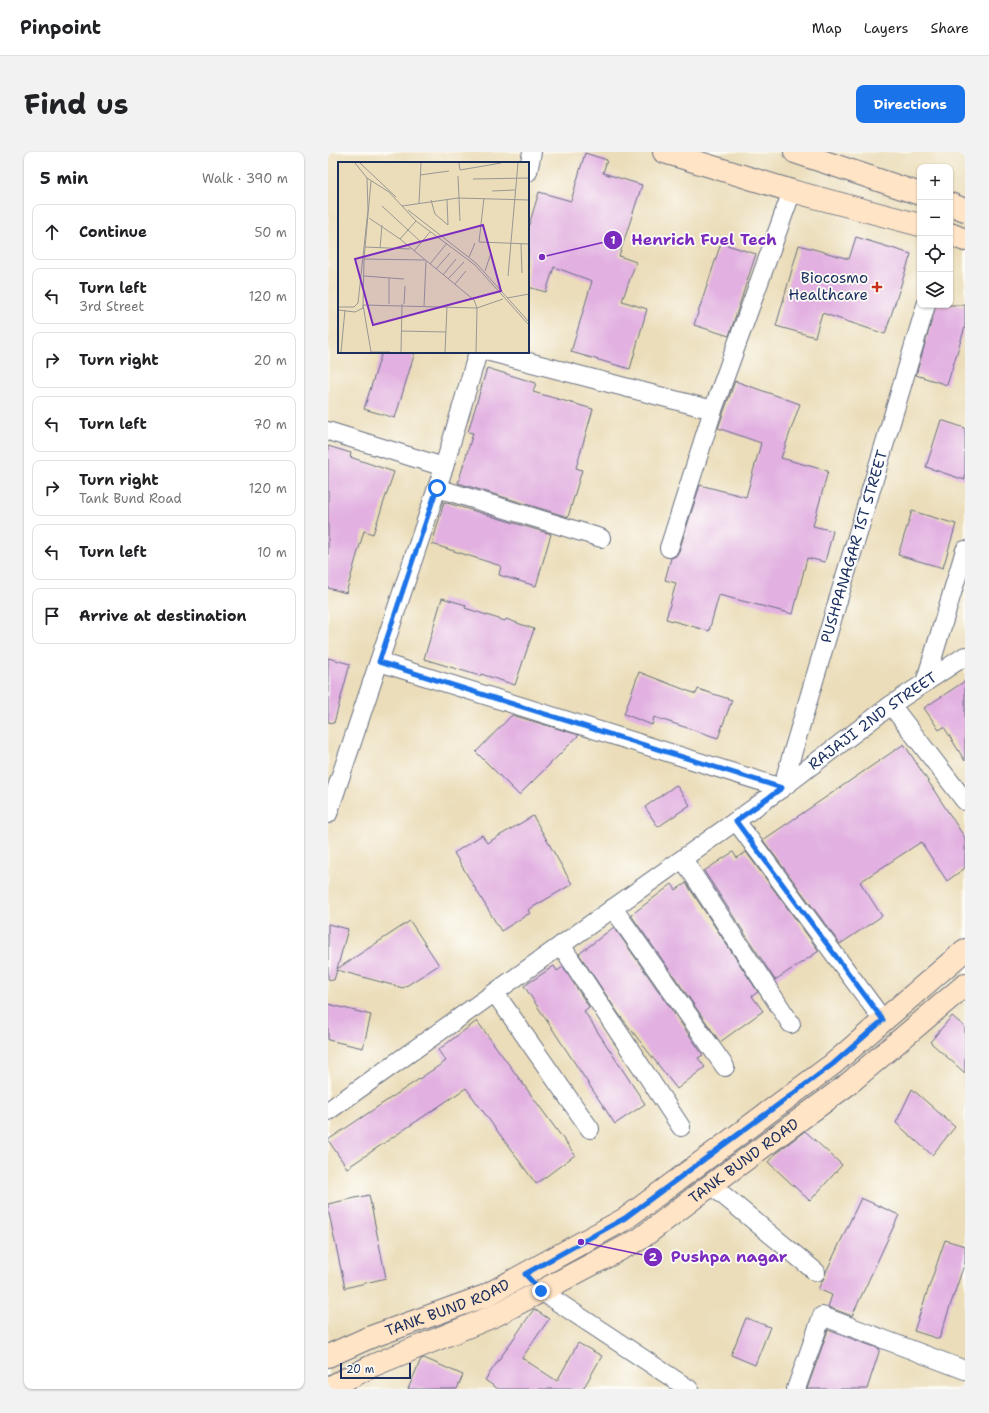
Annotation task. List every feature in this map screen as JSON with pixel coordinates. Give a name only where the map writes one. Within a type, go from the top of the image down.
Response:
[{"type":"main road","points":[[664,152],[792,191],[917,224]]},
{"type":"main road","points":[[795,152],[917,193]]},
{"type":"main road","points":[[953,205],[965,210]]},
{"type":"main road","points":[[953,235],[965,240]]},
{"type":"main road","name":"TANK BUND ROAD","points":[[328,1356],[368,1338],[485,1296],[625,1218],[833,1064],[965,950]]},
{"type":"main road","name":"TANK BUND ROAD","points":[[328,1388],[374,1365],[496,1315],[640,1239],[847,1085],[965,984]]},
{"type":"main road","points":[[525,1274],[541,1291]]},
{"type":"street","points":[[529,167],[532,152]]},
{"type":"street","points":[[669,548],[714,410],[792,191]]},
{"type":"street","name":"PUSHPANAGAR 1ST STREET","points":[[782,788],[925,308]]},
{"type":"street","points":[[328,814],[444,467],[478,353]]},
{"type":"street","points":[[494,353],[714,410]]},
{"type":"street","points":[[328,431],[444,467]]},
{"type":"street","points":[[437,488],[601,538]]},
{"type":"street","points":[[925,683],[965,550]]},
{"type":"street","name":"RAJAJI 2ND STREET","points":[[328,1111],[782,788],[891,705],[965,656]]},
{"type":"street","points":[[379,662],[782,788]]},
{"type":"street","points":[[891,705],[963,793]]},
{"type":"street","points":[[736,821],[883,1020]]},
{"type":"street","points":[[682,859],[791,1024]]},
{"type":"street","points":[[613,908],[725,1067]]},
{"type":"street","points":[[561,945],[681,1127]]},
{"type":"street","points":[[495,993],[590,1129]]},
{"type":"street","points":[[711,1185],[816,1272]]},
{"type":"street","points":[[541,1291],[689,1389]]},
{"type":"street","points":[[796,1389],[822,1316],[965,1370]]},
{"type":"building","points":[[585,153],[607,160],[603,173],[642,185],[619,256],[636,262],[622,301],[647,309],[630,369],[571,352],[592,281],[554,267],[546,292],[529,287],[529,225],[539,192],[571,201]]},
{"type":"building","points":[[856,237],[911,254],[885,334],[822,313],[815,337],[776,326],[799,245],[849,259]]},
{"type":"building","points":[[721,243],[756,254],[729,336],[694,325]]},
{"type":"building","points":[[953,305],[965,305],[965,327],[947,385],[916,375],[935,308],[953,308]]},
{"type":"building","points":[[382,353],[415,353],[395,418],[364,409]]},
{"type":"building","points":[[487,368],[536,383],[533,392],[593,409],[576,468],[582,470],[568,517],[458,483],[473,433],[468,432]]},
{"type":"building","points":[[735,381],[800,404],[781,458],[828,471],[813,526],[833,531],[825,562],[807,558],[793,614],[719,595],[709,631],[666,619],[676,583],[665,580],[671,558],[676,556],[679,551],[700,485],[746,497],[761,443],[718,428]]},
{"type":"building","points":[[941,420],[965,428],[965,480],[926,467]]},
{"type":"building","points":[[328,446],[351,453],[350,457],[394,472],[373,534],[364,531],[346,593],[328,588]]},
{"type":"building","points":[[444,502],[551,534],[536,586],[499,575],[501,566],[432,544]]},
{"type":"building","points":[[912,511],[956,524],[943,568],[898,555]]},
{"type":"building","points":[[442,598],[466,605],[465,608],[505,621],[506,619],[534,629],[515,685],[481,674],[480,676],[424,659]]},
{"type":"building","points":[[328,658],[350,664],[334,723],[328,722]]},
{"type":"building","points":[[639,672],[696,694],[698,689],[732,700],[718,738],[654,717],[652,725],[624,714]]},
{"type":"building","points":[[965,681],[965,761],[944,727],[939,730],[924,708]]},
{"type":"building","points":[[512,715],[579,735],[519,795],[476,752]]},
{"type":"building","points":[[904,744],[965,838],[965,868],[947,881],[921,842],[860,882],[882,916],[840,944],[763,840]]},
{"type":"building","points":[[676,785],[690,805],[658,827],[645,807]]},
{"type":"building","points":[[533,816],[572,884],[528,910],[530,913],[501,931],[454,853],[482,835],[487,843]]},
{"type":"building","points":[[733,852],[737,858],[746,852],[819,951],[775,980],[704,871]]},
{"type":"building","points":[[686,883],[758,992],[752,996],[763,1011],[720,1042],[631,915],[672,884],[676,890]]},
{"type":"building","points":[[410,921],[439,965],[403,988],[337,970],[334,980],[328,979],[328,924],[348,929],[337,969]]},
{"type":"building","points":[[614,927],[703,1055],[698,1058],[705,1067],[677,1089],[618,1013],[579,954]]},
{"type":"building","points":[[554,966],[557,971],[563,967],[589,1007],[584,1011],[645,1104],[615,1124],[524,986]]},
{"type":"building","points":[[328,1004],[371,1015],[363,1048],[328,1040]]},
{"type":"building","points":[[952,1016],[965,1027],[965,1073],[930,1042]]},
{"type":"building","points":[[477,1021],[575,1155],[536,1184],[466,1088],[347,1168],[328,1140],[446,1061],[438,1050]]},
{"type":"building","points":[[912,1089],[955,1127],[932,1155],[896,1123]]},
{"type":"building","points":[[805,1131],[842,1165],[810,1201],[768,1162],[776,1153]]},
{"type":"building","points":[[369,1195],[386,1278],[345,1288],[328,1204]]},
{"type":"building","points":[[861,1198],[899,1215],[852,1316],[828,1307],[832,1295],[818,1289]]},
{"type":"building","points":[[945,1240],[965,1246],[965,1262],[939,1339],[914,1331]]},
{"type":"building","points":[[534,1309],[549,1319],[522,1358],[557,1381],[578,1343],[602,1356],[583,1389],[498,1389],[485,1380]]},
{"type":"building","points":[[746,1318],[770,1327],[755,1365],[731,1355]]},
{"type":"building","points":[[828,1330],[880,1349],[867,1389],[807,1389]]},
{"type":"building","points":[[424,1358],[463,1375],[457,1389],[408,1389],[421,1359]]},
{"type":"place","name":"Henrich Fuel Tech","points":[[542,257]]},
{"type":"place","name":"Biocosmo Healthcare","points":[[877,287]]},
{"type":"place","name":"Pushpa nagar","points":[[581,1242]]},
{"type":"route","points":[[437,488],[379,662],[782,788],[736,821],[883,1020],[833,1064],[625,1218],[525,1274],[541,1291]]}]
